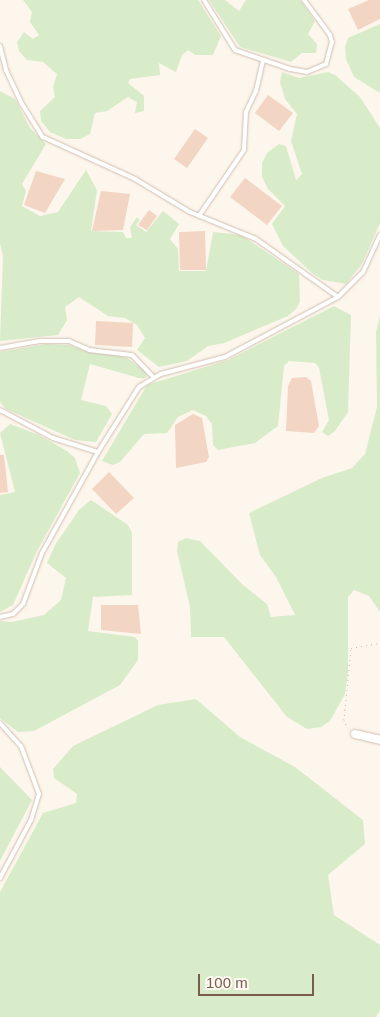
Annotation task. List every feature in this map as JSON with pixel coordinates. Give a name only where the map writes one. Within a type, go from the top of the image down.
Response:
[{"type":"street","points":[[355,734],[380,740]]},
{"type":"lane","points":[[204,0],[235,50],[263,61],[307,72],[326,64],[332,50],[330,34],[304,0]]},
{"type":"lane","points":[[0,46],[6,70],[22,104],[43,137],[135,179],[198,216],[256,239],[338,297]]},
{"type":"lane","points":[[198,216],[244,150],[246,112],[256,91],[263,61]]},
{"type":"lane","points":[[0,617],[13,614],[23,604],[42,553],[98,452],[139,387],[154,377],[224,357],[338,297],[363,272],[380,235]]},
{"type":"lane","points":[[0,348],[38,341],[69,342],[89,350],[132,355],[154,377]]},
{"type":"lane","points":[[0,410],[61,442],[98,452]]},
{"type":"lane","points":[[0,724],[21,746],[39,794],[31,820],[0,878]]},
{"type":"path","points":[[355,734],[344,720],[352,648],[380,643]]},
{"type":"green space","points":[[23,0],[198,0],[221,36],[213,55],[195,55],[188,50],[182,55],[176,72],[159,63],[160,75],[130,79],[128,83],[144,96],[144,111],[135,113],[137,102],[128,97],[107,111],[95,113],[90,134],[80,139],[66,139],[50,132],[41,121],[40,111],[55,97],[53,87],[57,74],[43,62],[27,60],[19,51],[17,42],[24,32],[33,39],[39,35],[30,22],[32,12]]},
{"type":"green space","points":[[209,0],[225,0],[239,11],[246,0],[300,0],[315,21],[308,34],[317,44],[316,53],[302,53],[291,62],[240,47]]},
{"type":"green space","points":[[380,24],[380,93],[354,77],[346,59],[345,47],[348,38]]},
{"type":"green space","points":[[282,72],[299,78],[328,72],[335,75],[360,97],[380,128],[380,223],[362,264],[346,284],[323,280],[312,273],[283,246],[272,224],[285,206],[268,189],[262,177],[262,163],[267,153],[279,144],[286,146],[296,180],[302,174],[291,141],[297,114],[285,99],[280,82]]},
{"type":"green space","points":[[0,91],[15,99],[30,128],[46,144],[22,184],[26,191],[22,206],[40,216],[58,212],[86,170],[97,190],[91,231],[123,232],[126,238],[132,238],[130,227],[137,217],[140,220],[136,225],[146,232],[163,211],[179,224],[170,239],[178,249],[179,271],[206,271],[213,232],[241,235],[299,274],[300,302],[296,309],[288,316],[224,343],[208,346],[187,361],[159,367],[137,350],[145,338],[137,325],[125,318],[108,316],[79,297],[65,307],[67,320],[58,335],[0,341],[3,256],[0,243]]},
{"type":"green space","points":[[334,306],[351,315],[348,412],[335,431],[328,436],[322,432],[329,420],[319,368],[315,363],[289,361],[284,366],[278,426],[255,443],[218,450],[213,445],[212,424],[206,416],[193,410],[178,417],[167,433],[144,434],[120,462],[113,465],[102,461],[147,385],[228,360]]},
{"type":"green space","points":[[380,316],[380,612],[369,596],[354,590],[348,597],[348,674],[345,694],[330,721],[321,727],[307,729],[287,717],[224,637],[191,637],[190,607],[177,551],[178,542],[186,538],[200,541],[243,585],[267,604],[271,617],[295,615],[276,577],[260,555],[249,513],[322,478],[352,468],[365,454],[377,407],[376,332]]},
{"type":"green space","points":[[46,344],[69,345],[90,353],[114,354],[127,358],[147,372],[146,378],[139,378],[90,364],[81,400],[106,406],[112,414],[96,442],[75,440],[6,409],[0,402],[0,352]]},
{"type":"green space","points":[[10,424],[39,435],[67,451],[75,458],[80,473],[37,551],[13,605],[0,612],[0,495],[15,492],[0,433]]},
{"type":"green space","points":[[91,500],[128,525],[132,533],[132,595],[93,597],[88,631],[135,637],[138,641],[138,660],[120,685],[34,731],[18,732],[0,718],[0,621],[12,622],[44,615],[61,600],[66,578],[47,563],[55,545],[79,510]]},
{"type":"green space","points":[[196,699],[240,737],[295,767],[363,820],[365,844],[328,875],[334,915],[380,945],[380,1010],[376,1017],[0,1017],[0,892],[43,813],[76,803],[77,794],[54,778],[53,769],[73,746],[158,705]]},
{"type":"green space","points":[[0,767],[32,800],[0,861]]},
{"type":"building","points":[[369,0],[380,0],[380,19],[358,30],[348,9]]},
{"type":"building","points":[[268,95],[293,113],[279,131],[255,113]]},
{"type":"building","points":[[195,129],[208,138],[187,168],[174,159]]},
{"type":"building","points":[[36,171],[65,179],[45,213],[24,205]]},
{"type":"building","points":[[245,178],[282,206],[267,225],[230,197]]},
{"type":"building","points":[[101,191],[130,194],[123,230],[92,231]]},
{"type":"building","points":[[149,210],[157,216],[147,230],[138,225]]},
{"type":"building","points":[[205,231],[206,270],[180,270],[179,232]]},
{"type":"building","points":[[96,321],[133,323],[132,347],[95,345]]},
{"type":"building","points":[[306,377],[311,381],[319,426],[314,433],[286,431],[288,386],[292,378]]},
{"type":"building","points":[[193,414],[202,418],[209,457],[206,462],[176,468],[175,425]]},
{"type":"building","points":[[0,455],[4,455],[8,492],[0,493]]},
{"type":"building","points":[[109,472],[134,498],[116,514],[92,489]]},
{"type":"building","points":[[101,605],[138,605],[141,634],[101,630]]}]
